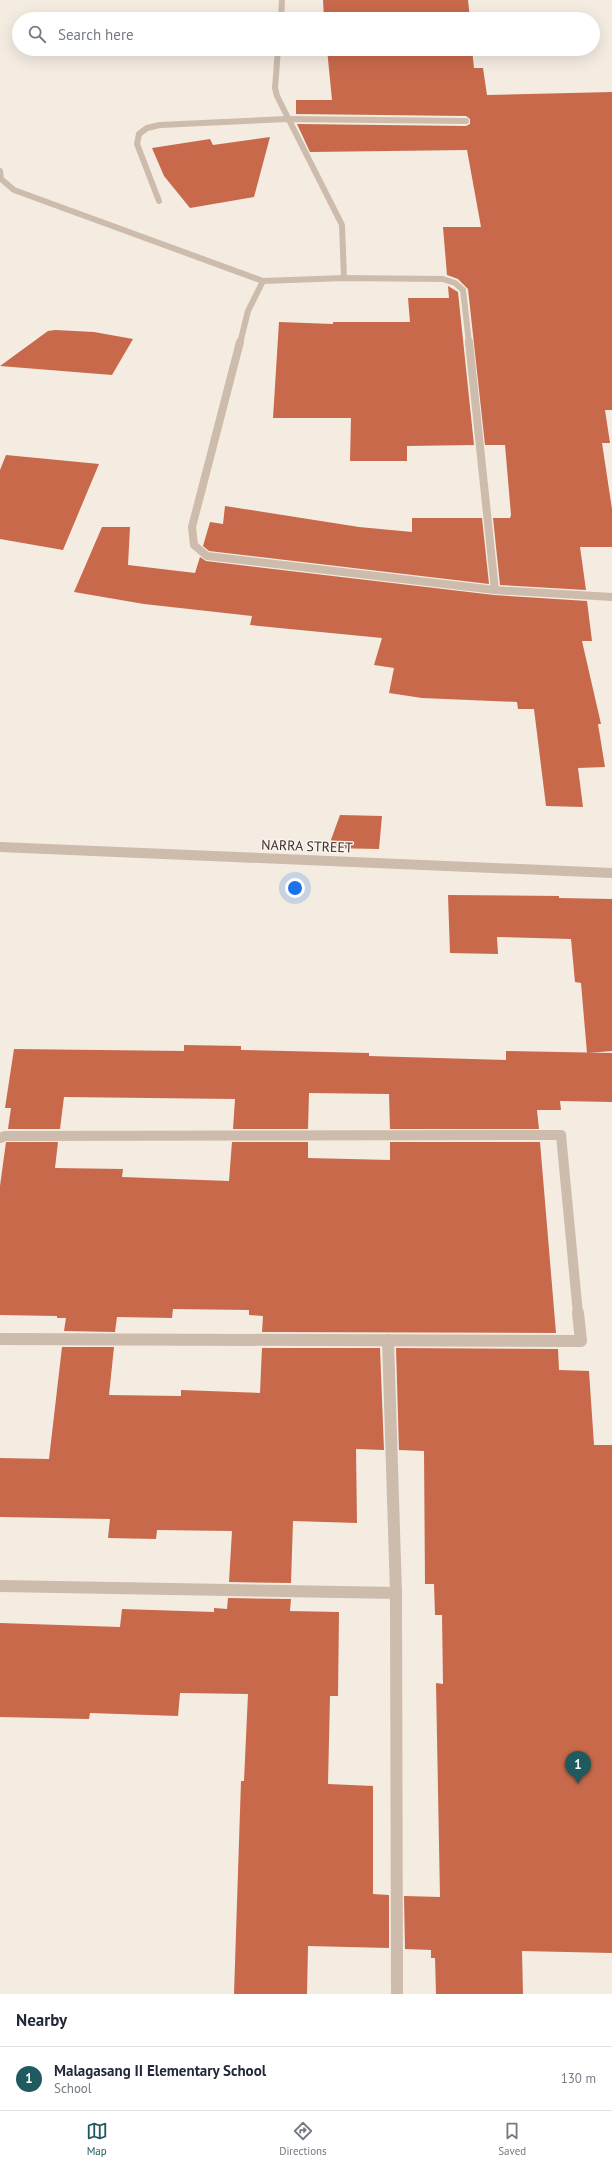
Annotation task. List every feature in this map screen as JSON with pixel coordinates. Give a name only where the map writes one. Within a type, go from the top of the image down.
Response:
[{"type":"street","points":[[281,12],[282,0]]},
{"type":"street","points":[[277,56],[275,88],[287,119],[342,225],[344,278]]},
{"type":"street","points":[[159,201],[137,144],[138,134],[147,128],[160,125],[287,119],[466,121]]},
{"type":"street","points":[[0,171],[1,179],[14,190],[263,281],[344,278],[443,279],[455,282],[463,290],[495,590]]},
{"type":"street","points":[[263,281],[248,311],[192,527],[194,545],[206,556],[495,590],[612,597]]},
{"type":"street","name":"NARRA STREET","points":[[0,847],[612,873]]},
{"type":"street","points":[[0,1138],[5,1136],[561,1135],[581,1341],[0,1339]]},
{"type":"street","points":[[388,1340],[396,1593],[396,1994]]},
{"type":"street","points":[[0,1586],[396,1593]]},
{"type":"building","points":[[323,0],[468,0],[469,12],[324,12]]},
{"type":"building","points":[[328,56],[473,56],[474,68],[483,68],[487,95],[612,92],[612,410],[605,410],[610,443],[602,443],[612,509],[612,547],[580,547],[586,590],[500,585],[493,518],[510,518],[511,515],[505,445],[485,445],[468,289],[458,279],[447,275],[443,227],[481,227],[467,150],[310,152],[297,124],[466,126],[470,124],[470,119],[466,116],[296,114],[296,100],[332,100]]},
{"type":"building","points":[[270,137],[254,197],[190,208],[164,176],[152,148],[210,139],[213,145]]},
{"type":"building","points":[[448,286],[458,292],[474,445],[407,446],[407,461],[350,461],[351,418],[273,418],[279,322],[333,324],[333,322],[410,322],[408,298],[449,298]]},
{"type":"building","points":[[48,331],[94,332],[133,339],[112,375],[0,366]]},
{"type":"building","points":[[6,455],[99,464],[63,550],[0,539],[0,470]]},
{"type":"building","points":[[225,506],[359,527],[412,532],[412,518],[482,518],[489,584],[209,551],[203,546],[210,522],[223,524]]},
{"type":"building","points":[[102,527],[130,527],[128,565],[195,573],[200,557],[206,561],[494,595],[587,601],[592,641],[582,641],[601,724],[598,724],[605,767],[578,768],[583,807],[546,806],[534,709],[518,709],[517,702],[422,698],[389,693],[394,668],[374,665],[382,638],[250,625],[252,616],[144,604],[74,592]]},
{"type":"building","points":[[340,815],[382,816],[379,849],[328,848]]},
{"type":"building","points":[[448,895],[559,896],[559,898],[612,899],[612,1051],[587,1053],[581,983],[575,982],[571,939],[497,937],[498,954],[450,953]]},
{"type":"building","points":[[184,1045],[241,1046],[241,1050],[369,1053],[369,1056],[506,1060],[506,1051],[612,1053],[612,1102],[560,1101],[561,1110],[537,1110],[539,1129],[390,1129],[389,1094],[309,1093],[308,1129],[233,1129],[235,1099],[64,1097],[60,1129],[8,1129],[11,1108],[5,1108],[14,1049],[184,1051]]},
{"type":"building","points":[[6,1142],[58,1142],[55,1168],[123,1169],[122,1177],[229,1181],[232,1142],[308,1142],[308,1158],[390,1160],[390,1142],[540,1142],[556,1333],[262,1332],[263,1316],[249,1315],[249,1310],[173,1309],[172,1318],[117,1317],[115,1332],[64,1331],[66,1318],[57,1318],[57,1316],[0,1315],[0,1186]]},
{"type":"building","points":[[62,1347],[114,1347],[109,1395],[181,1396],[181,1390],[260,1393],[262,1348],[380,1348],[384,1450],[356,1449],[357,1523],[293,1521],[291,1583],[229,1582],[232,1531],[157,1530],[156,1539],[108,1538],[110,1519],[0,1517],[0,1458],[49,1459]]},
{"type":"building","points":[[396,1348],[558,1349],[559,1370],[589,1371],[594,1445],[612,1445],[612,1953],[522,1951],[523,1994],[436,1994],[435,1958],[431,1958],[431,1950],[405,1949],[404,1896],[440,1897],[436,1683],[443,1684],[442,1615],[435,1615],[434,1584],[425,1584],[424,1451],[399,1450]]},
{"type":"building","points":[[228,1598],[291,1599],[290,1611],[339,1612],[338,1696],[330,1696],[328,1784],[373,1786],[373,1894],[389,1895],[389,1948],[308,1946],[307,1994],[234,1994],[241,1781],[244,1781],[248,1694],[180,1693],[178,1716],[90,1713],[89,1719],[0,1717],[0,1623],[120,1627],[122,1609],[214,1612],[214,1608],[227,1609]]},
{"type":"place","name":"Malagasang II Elementary School","points":[[578,1784]]}]
